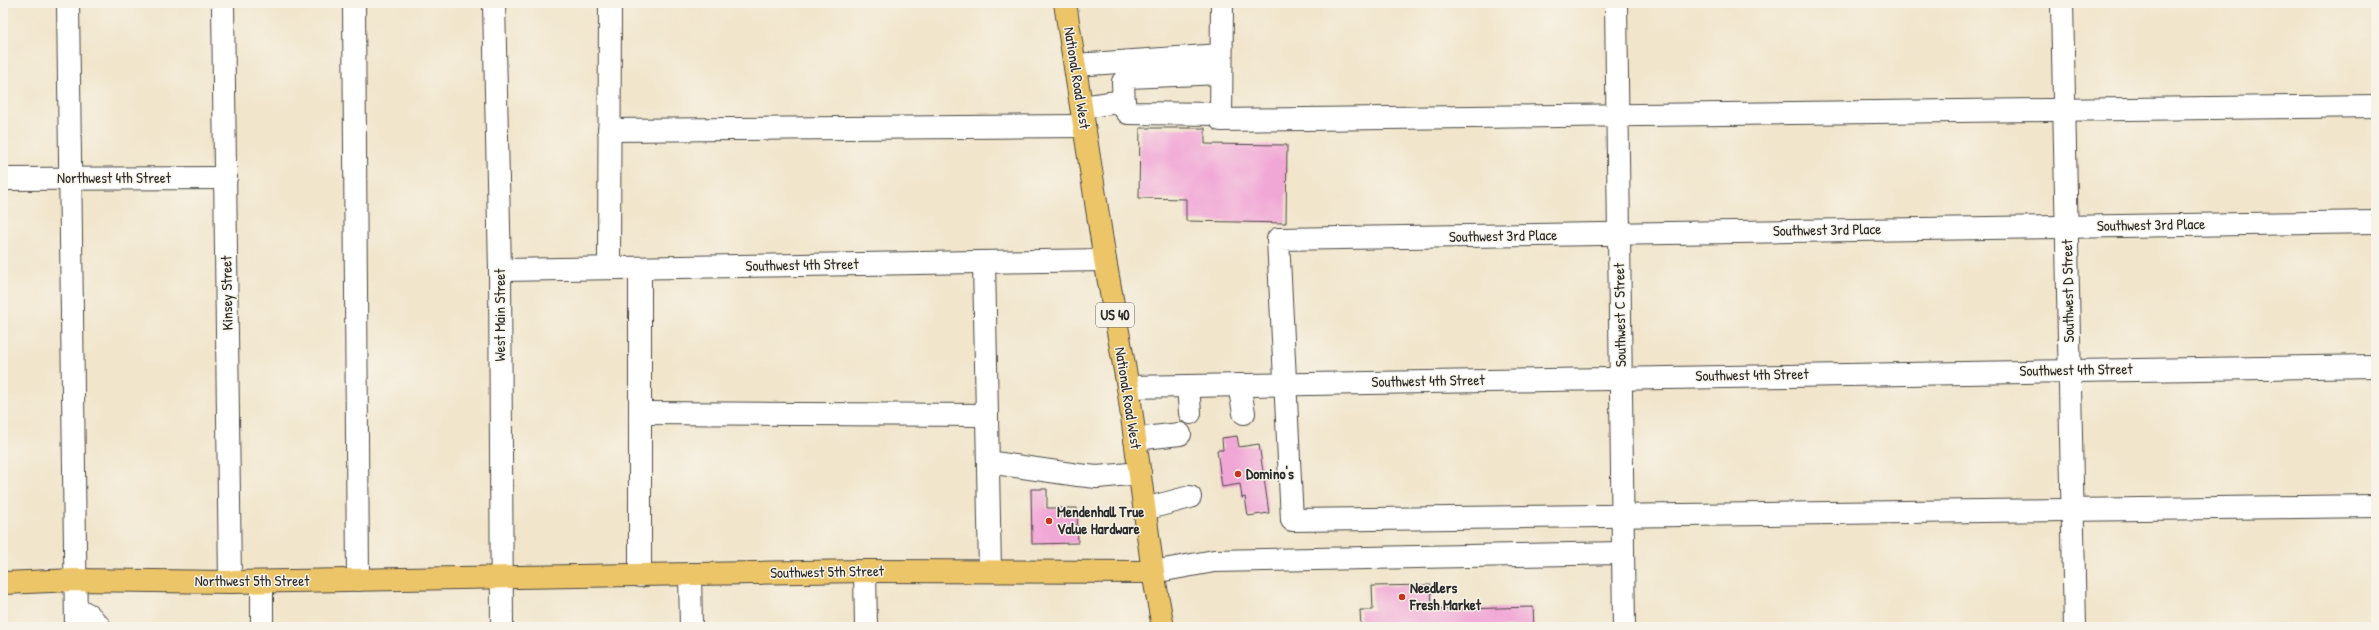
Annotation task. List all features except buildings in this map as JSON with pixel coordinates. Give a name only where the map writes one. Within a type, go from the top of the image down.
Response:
[{"type":"main road","name":"National Road West","points":[[1065,3],[1105,260],[1128,388],[1153,572],[1163,627]]},
{"type":"main road","name":"Southwest 5th Street","points":[[501,578],[865,571],[1153,572]]},
{"type":"main road","name":"Northwest 5th Street","points":[[3,583],[75,580],[262,582],[501,578]]},
{"type":"street","points":[[68,3],[76,617],[89,616],[100,627]]},
{"type":"street","name":"Kinsey Street","points":[[224,3],[230,582]]},
{"type":"street","points":[[354,3],[358,580]]},
{"type":"street","name":"West Main Street","points":[[494,3],[500,270],[502,627]]},
{"type":"street","points":[[609,268],[610,3]]},
{"type":"street","points":[[1222,3],[1221,120],[2376,106]]},
{"type":"street","name":"Southwest C Street","points":[[1616,3],[1624,627]]},
{"type":"street","name":"Southwest D Street","points":[[2062,3],[2075,627]]},
{"type":"street","points":[[1075,65],[1221,64]]},
{"type":"street","points":[[1221,64],[1127,78],[1123,82],[1126,111],[1132,114],[1221,114]]},
{"type":"street","points":[[610,130],[1083,117],[1124,101]]},
{"type":"street","name":"Northwest 4th Street","points":[[3,179],[226,178]]},
{"type":"street","name":"Southwest 3rd Place","points":[[1285,384],[1278,239],[2376,222]]},
{"type":"street","name":"Southwest 4th Street","points":[[500,270],[1105,260]]},
{"type":"street","points":[[984,262],[990,571]]},
{"type":"street","points":[[640,268],[640,576]]},
{"type":"street","name":"Southwest 4th Street","points":[[1128,388],[1621,377],[2376,366]]},
{"type":"street","points":[[1285,384],[1292,520],[2376,506]]},
{"type":"street","points":[[1239,385],[1244,413]]},
{"type":"street","points":[[1188,386],[1190,413]]},
{"type":"street","points":[[640,413],[987,415]]},
{"type":"street","points":[[1135,439],[1180,434]]},
{"type":"street","points":[[988,462],[1097,477],[1140,473]]},
{"type":"street","points":[[1145,509],[1190,497]]},
{"type":"street","points":[[1153,572],[1214,562],[1623,553]]},
{"type":"street","points":[[865,571],[866,627]]},
{"type":"street","points":[[690,574],[691,627]]},
{"type":"street","points":[[262,582],[262,627]]},
{"type":"place","name":"Domino's","points":[[1238,474]]},
{"type":"place","name":"Mendenhall True Value Hardware","points":[[1049,521]]},
{"type":"place","name":"Needlers Fresh Market","points":[[1402,597]]}]
